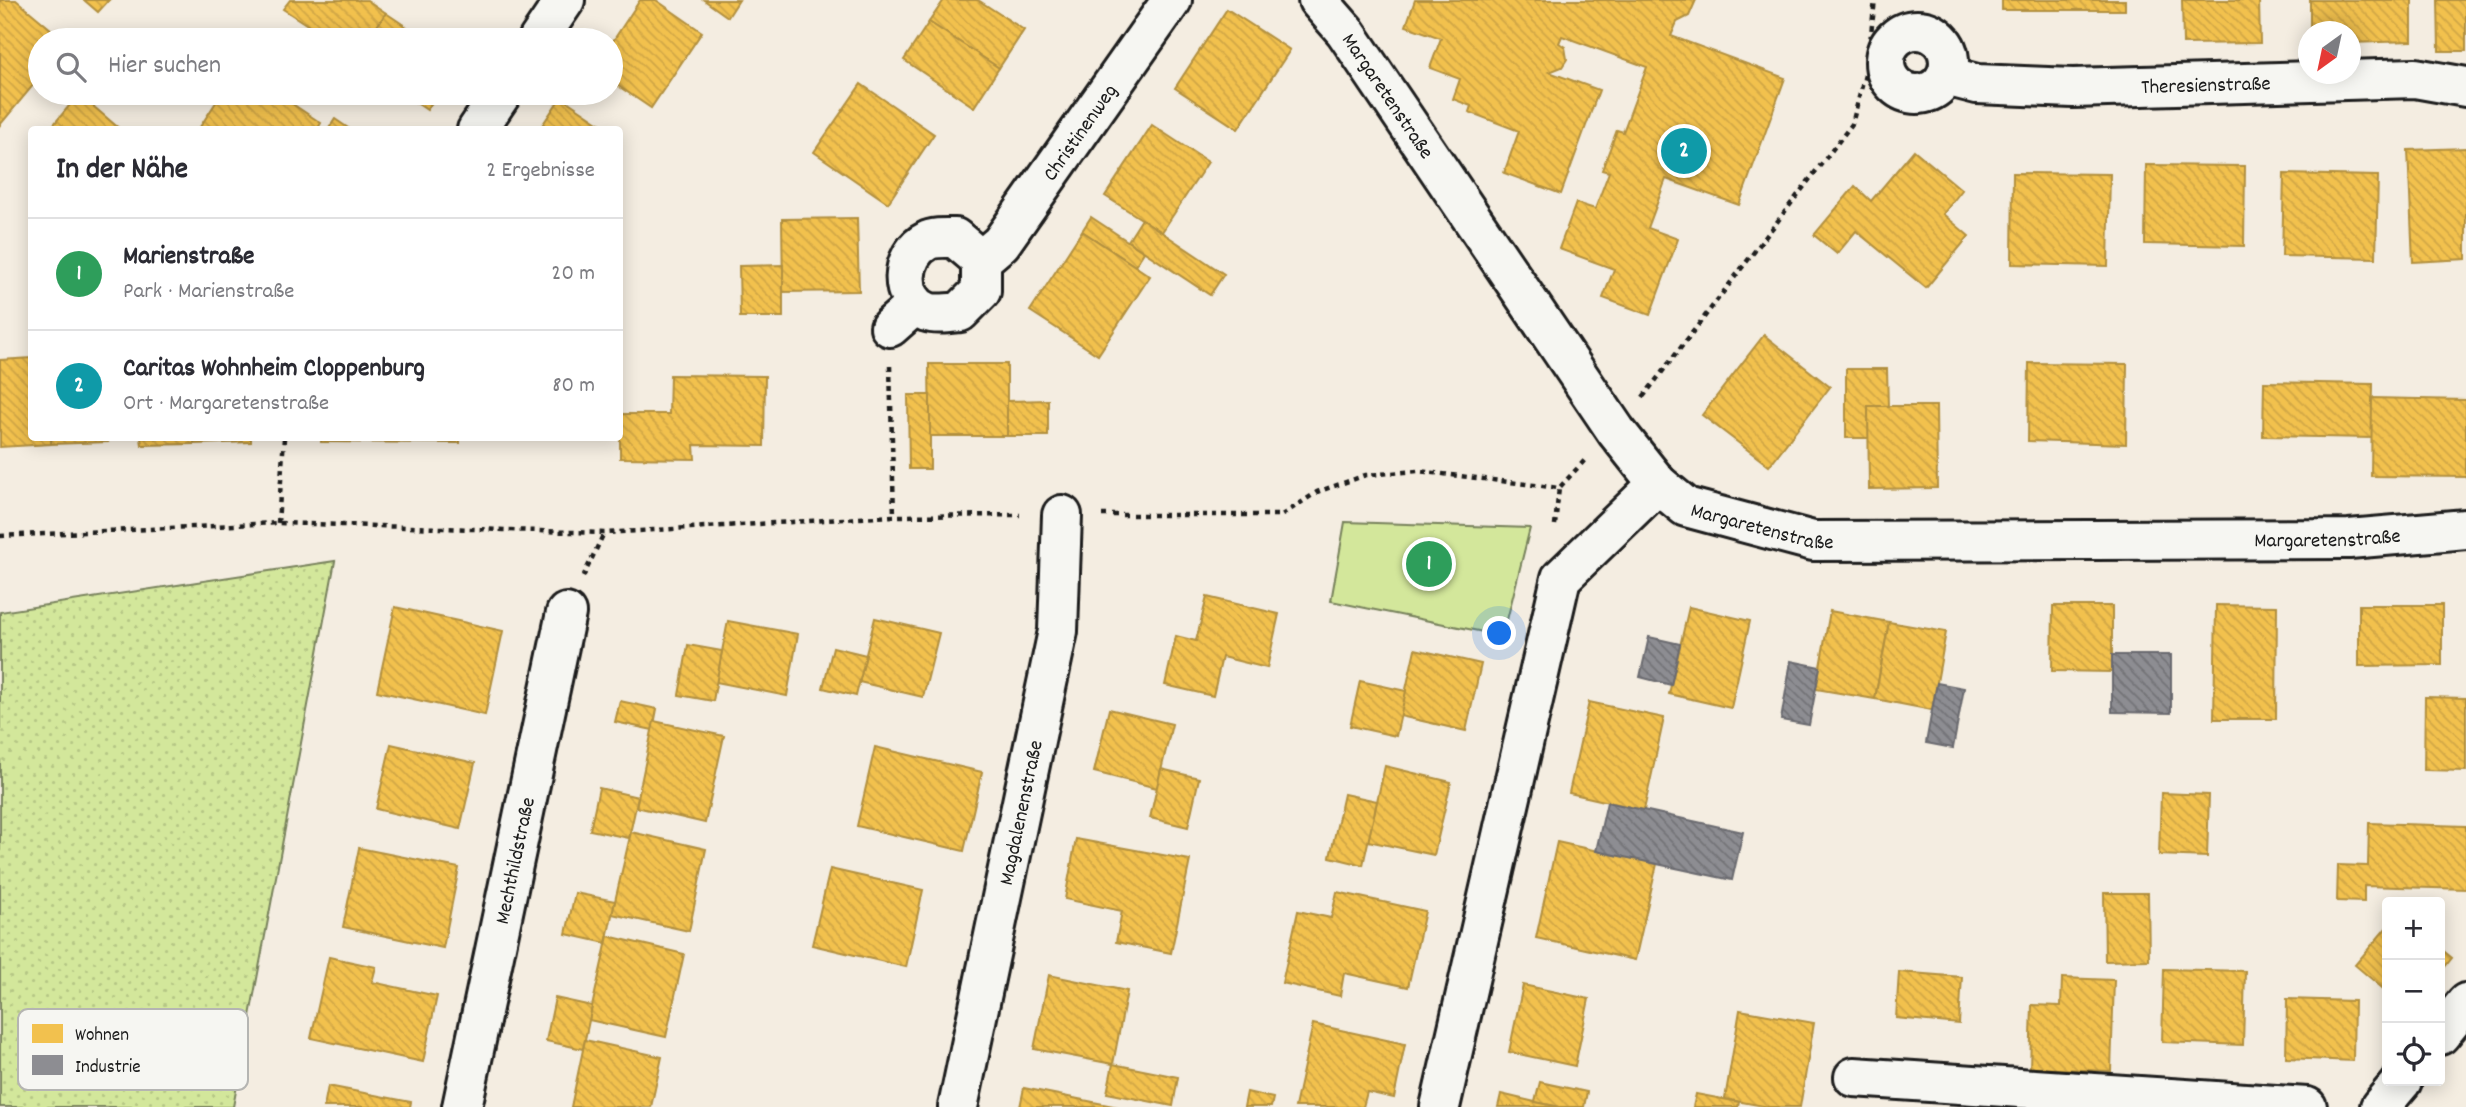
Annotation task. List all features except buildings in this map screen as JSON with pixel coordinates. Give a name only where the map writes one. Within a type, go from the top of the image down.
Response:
[{"type":"street","points":[[546,28],[565,0]]},
{"type":"street","name":"Christinenweg","points":[[981,260],[1001,243],[1172,0]]},
{"type":"street","name":"Margaretenstraße","points":[[1318,0],[1345,31],[1616,431],[1658,484],[1686,507],[1813,541],[2349,539],[2466,529]]},
{"type":"street","name":"Theresienstraße","points":[[1876,68],[1890,44],[1900,34],[1912,30],[1925,31],[1940,38],[1948,53],[1949,69],[1946,76],[1977,84],[2073,89],[2415,78],[2466,87]]},
{"type":"street","points":[[480,126],[494,105]]},
{"type":"street","points":[[955,237],[981,260],[981,291],[960,313],[903,316],[905,268],[914,251],[928,240],[955,237]]},
{"type":"street","points":[[1440,1107],[1561,578],[1658,484]]},
{"type":"street","name":"Magdalenenstraße","points":[[958,1107],[1058,631],[1062,515]]},
{"type":"street","name":"Mechthildstraße","points":[[462,1107],[566,612]]},
{"type":"street","points":[[2445,1029],[2466,1003]]},
{"type":"street","points":[[1854,1077],[2307,1107]]},
{"type":"street","points":[[2380,1107],[2398,1086]]},
{"type":"path","points":[[0,536],[278,523],[604,533],[894,516],[1282,515],[1317,492],[1366,475],[1418,471],[1559,488],[1616,431],[1852,124],[1876,68],[1875,0]]},
{"type":"path","points":[[894,516],[903,316]]},
{"type":"path","points":[[278,523],[284,441]]},
{"type":"green space","points":[[1345,522],[1530,528],[1503,636],[1331,601]]},
{"type":"green space","points":[[335,561],[248,1027],[248,1009],[18,1009],[18,1090],[236,1090],[233,1107],[0,1107],[0,612]]},
{"type":"place","name":"Caritas Wohnheim Cloppenburg","points":[[1684,151]]},
{"type":"place","name":"Marienstraße","points":[[1429,564]]}]
